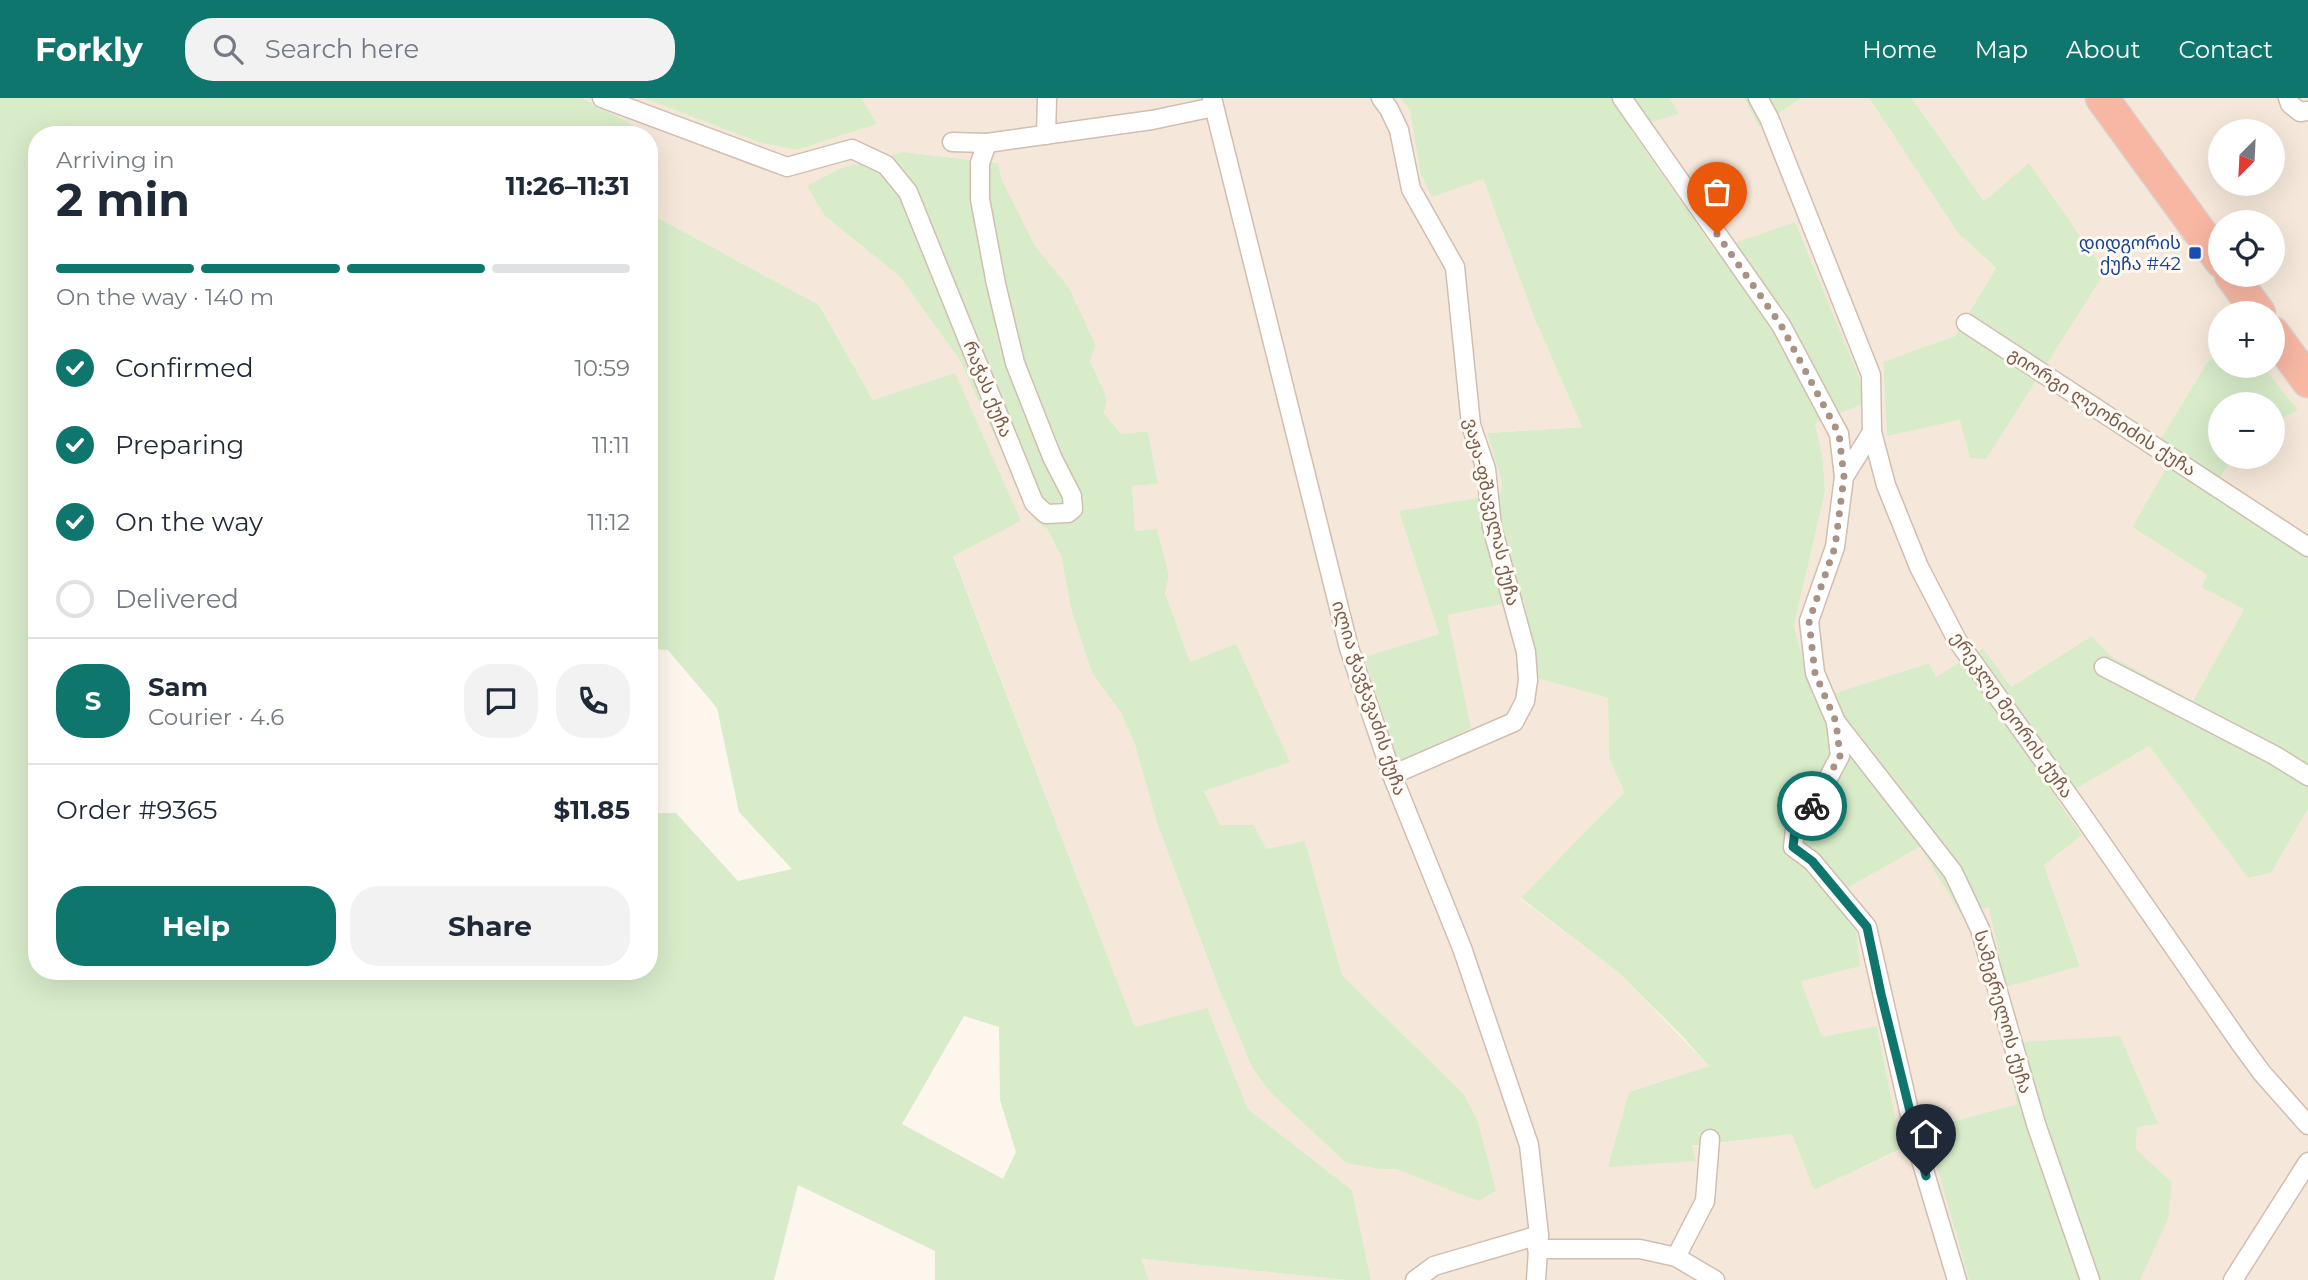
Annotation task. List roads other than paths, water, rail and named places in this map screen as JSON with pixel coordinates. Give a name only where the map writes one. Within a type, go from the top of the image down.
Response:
[{"type":"highway","points":[[2102,98],[2208,243]]},
{"type":"highway","points":[[2285,349],[2308,381]]},
{"type":"street","name":"რაჭას ქუჩა","points":[[602,98],[787,167],[852,149],[886,164],[908,191],[1034,503],[1046,514],[1068,513],[1073,509],[1072,496],[1052,457],[1015,363],[996,284],[980,199],[980,163],[987,144]]},
{"type":"street","points":[[1046,135],[1047,98]]},
{"type":"street","name":"ვაჟა-ფშაველას ქუჩა","points":[[1381,98],[1399,130],[1411,189],[1455,267],[1471,425],[1486,469],[1492,527],[1526,652],[1528,680],[1525,701],[1514,722],[1392,775]]},
{"type":"street","name":"სამეგრელოს ქუჩა","points":[[1622,98],[1781,325],[1839,434],[1844,477],[1835,547],[1809,621],[1815,673],[1836,722],[1953,872],[1980,929],[2036,1124],[2090,1280]]},
{"type":"street","name":"ერეკლე მეორის ქუჩა","points":[[1759,98],[1871,374],[1872,432],[1885,485],[1919,567],[1956,640],[2076,806],[2240,1043],[2262,1073],[2308,1125]]},
{"type":"street","points":[[2288,98],[2290,104],[2300,112],[2308,111]]},
{"type":"street","points":[[952,142],[987,144],[1152,120],[1213,102]]},
{"type":"street","name":"ილია ჭავჭავაძის ქუჩა","points":[[1213,102],[1349,648],[1392,775],[1462,948],[1529,1144],[1537,1242],[1536,1280]]},
{"type":"street","name":"გიორგი ლეონიძის ქუჩა","points":[[1966,323],[2308,547]]},
{"type":"street","points":[[1844,477],[1872,432]]},
{"type":"street","points":[[2104,667],[2274,755],[2308,776]]},
{"type":"street","points":[[1836,722],[1840,756],[1817,799],[1795,830],[1793,847],[1812,861],[1867,927],[1918,1150],[1957,1280]]},
{"type":"street","points":[[1676,1257],[1705,1201],[1710,1139]]},
{"type":"street","points":[[2233,1280],[2308,1162]]},
{"type":"street","points":[[1415,1280],[1434,1266],[1537,1242],[1640,1249],[1676,1257],[1715,1280]]},
{"type":"place","name":"დიდგორის ქუჩა #42","points":[[2195,253]]}]
